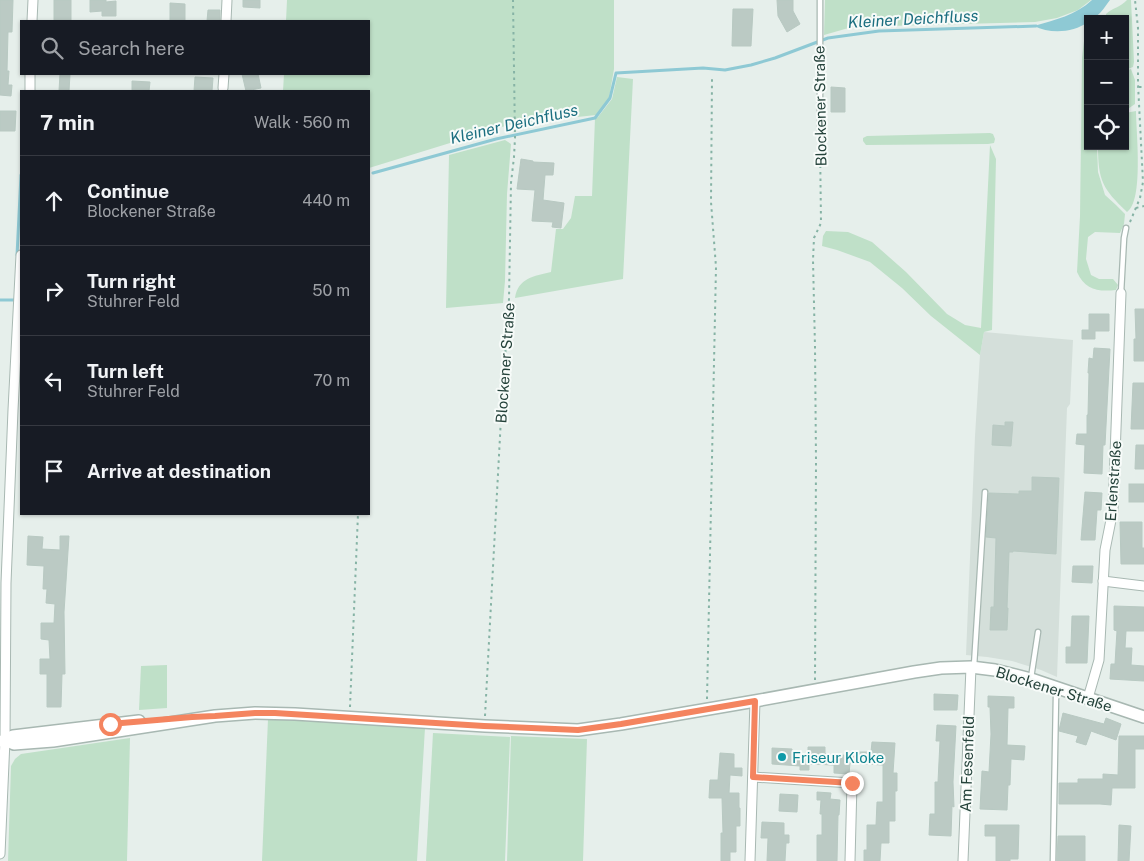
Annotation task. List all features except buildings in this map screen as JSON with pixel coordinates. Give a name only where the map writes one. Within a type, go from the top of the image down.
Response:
[{"type":"street","points":[[32,20],[33,0]]},
{"type":"street","points":[[226,20],[227,0]]},
{"type":"street","points":[[30,75],[30,90]]},
{"type":"street","points":[[223,88],[224,75]]},
{"type":"street","points":[[0,854],[6,583],[20,274]]},
{"type":"street","name":"Erlenstraße","points":[[1088,698],[1099,660],[1105,550],[1114,510],[1121,293]]},
{"type":"street","points":[[1103,581],[1144,586]]},
{"type":"street","name":"Blockener Straße","points":[[3,741],[14,744],[53,741],[215,716],[255,713],[578,730],[755,701],[914,672],[941,668],[972,667],[995,670],[1031,679],[1144,717]]},
{"type":"street","name":"Am Fesenfeld","points":[[962,861],[972,667]]},
{"type":"street","points":[[750,861],[755,701]]},
{"type":"street","points":[[753,777],[852,783],[850,861]]},
{"type":"lane","name":"Blockener Straße","points":[[820,0],[820,134]]},
{"type":"lane","points":[[1121,293],[1126,228]]},
{"type":"lane","points":[[972,667],[984,492]]},
{"type":"lane","points":[[1031,679],[1038,632]]},
{"type":"lane","points":[[1053,861],[1056,696],[1058,688]]},
{"type":"path","name":"Blockener Straße","points":[[484,726],[509,299],[511,183],[515,138],[513,0]]},
{"type":"path","points":[[1126,228],[1140,198],[1143,183],[1138,28],[1135,0]]},
{"type":"path","points":[[708,709],[716,267],[711,202],[712,79]]},
{"type":"path","points":[[1139,86],[1144,87]]},
{"type":"path","points":[[1140,114],[1144,108]]},
{"type":"path","name":"Blockener Straße","points":[[814,690],[816,461],[813,260],[814,238],[821,223],[820,134]]},
{"type":"path","points":[[1136,208],[1144,206]]},
{"type":"path","points":[[349,717],[358,515]]},
{"type":"shaded area","points":[[984,332],[1073,340],[1070,404],[1067,408],[1057,677],[1012,661],[966,655],[975,436],[980,355]]},
{"type":"green space","points":[[287,0],[614,0],[614,69],[609,98],[596,115],[512,124],[370,168],[370,90],[283,90],[284,75],[370,75],[370,20],[286,20]]},
{"type":"green space","points":[[825,0],[1091,0],[1078,10],[1057,18],[1035,22],[852,27],[824,35]]},
{"type":"green space","points":[[1127,0],[1131,0],[1134,62],[1133,67],[1129,68],[1129,15],[1106,15]]},
{"type":"green space","points":[[1084,41],[1084,150],[1097,150],[1098,172],[1105,195],[1125,214],[1124,224],[1120,233],[1095,232],[1088,237],[1086,259],[1091,275],[1099,279],[1113,279],[1118,285],[1116,290],[1103,291],[1088,286],[1077,272],[1080,216],[1082,58]]},
{"type":"green space","points":[[1131,69],[1135,80],[1135,104],[1129,108],[1129,105],[1129,70]]},
{"type":"green space","points":[[617,77],[633,79],[623,279],[515,298],[523,282],[551,272],[556,229],[563,229],[571,218],[575,196],[592,196],[595,118],[598,117],[612,99]]},
{"type":"green space","points":[[1136,111],[1138,165],[1136,194],[1127,212],[1107,190],[1099,168],[1098,150],[1129,150],[1129,112]]},
{"type":"green space","points":[[993,134],[995,139],[994,143],[988,144],[866,145],[863,141],[863,138],[867,136]]},
{"type":"green space","points":[[505,140],[511,144],[503,303],[446,308],[449,155]]},
{"type":"green space","points":[[990,145],[996,159],[992,330],[984,332],[980,355],[931,316],[902,288],[870,262],[822,246],[823,236],[826,231],[848,232],[872,242],[906,272],[947,314],[965,325],[981,328]]},
{"type":"green space","points":[[167,665],[167,708],[139,710],[141,666]]},
{"type":"green space","points":[[268,719],[425,728],[417,861],[262,861]]},
{"type":"green space","points":[[433,733],[510,737],[505,861],[426,861]]},
{"type":"green space","points":[[511,736],[587,739],[583,861],[507,861]]},
{"type":"green space","points":[[130,738],[127,861],[8,861],[11,766],[15,759],[21,754]]},
{"type":"water","points":[[1092,0],[1110,0],[1098,15],[1084,15],[1084,25],[1082,26],[1069,30],[1054,31],[1034,26],[1072,13]]},
{"type":"waterway","name":"Kleiner Deichfluss","points":[[373,173],[496,139],[595,118],[610,98],[616,73],[703,68],[725,70],[775,58],[828,38],[879,31],[1036,26]]},
{"type":"waterway","name":"Kleiner Deichfluss","points":[[17,255],[20,195]]},
{"type":"waterway","name":"Kleiner Deichfluss","points":[[0,300],[15,299]]},
{"type":"place","name":"Friseur Kloke","points":[[782,757]]},
{"type":"route","points":[[110,724],[192,717],[275,713],[578,730],[755,701],[753,777],[852,783]]}]
